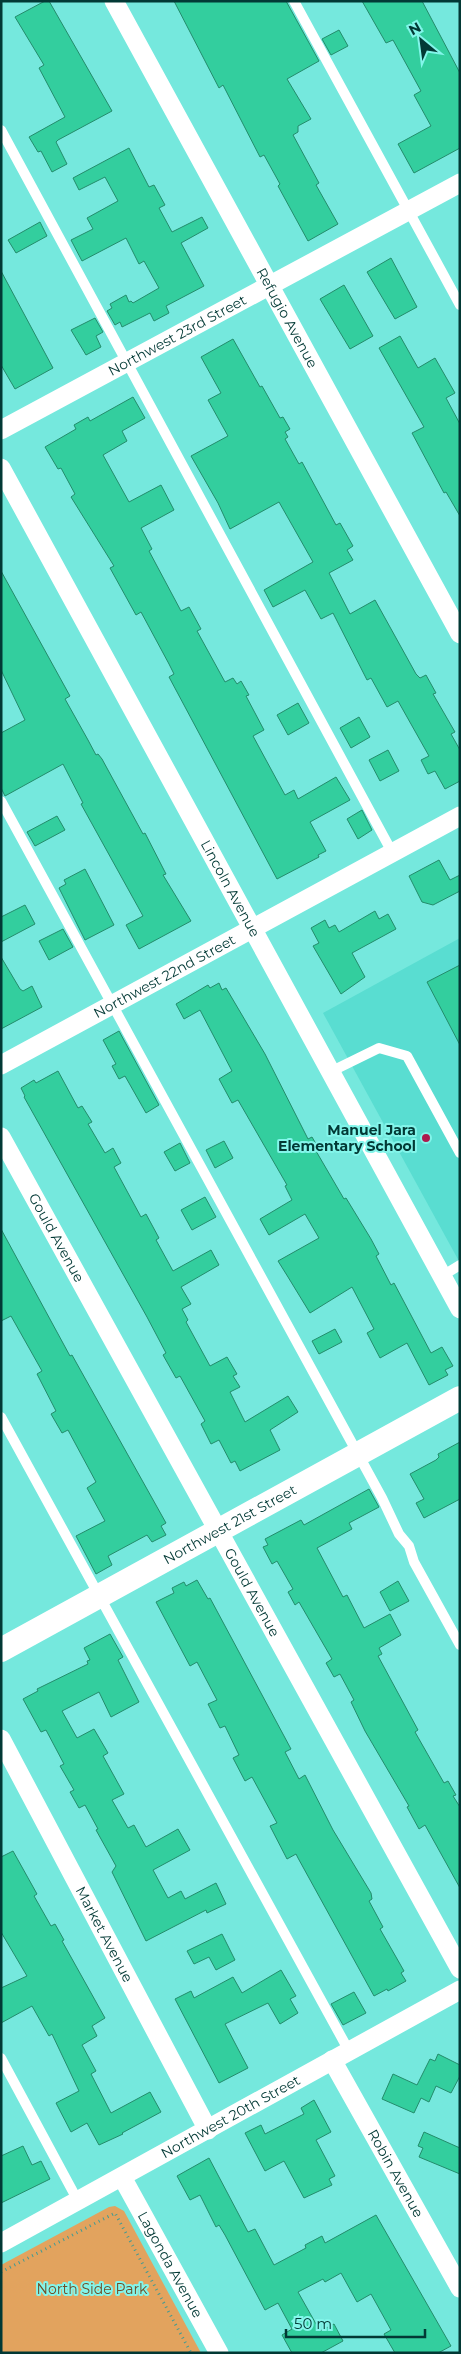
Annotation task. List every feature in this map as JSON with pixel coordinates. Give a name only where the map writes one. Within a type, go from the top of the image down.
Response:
[{"type":"street","name":"Refugio Avenue","points":[[114,1],[460,634]]},
{"type":"street","name":"Northwest 23rd Street","points":[[1,430],[460,183]]},
{"type":"street","name":"Lincoln Avenue","points":[[1,468],[460,1310]]},
{"type":"street","name":"Northwest 22nd Street","points":[[1,1065],[460,816]]},
{"type":"street","name":"Gould Avenue","points":[[1,1137],[460,1969]]},
{"type":"street","name":"Northwest 21st Street","points":[[1,1650],[460,1398]]},
{"type":"street","name":"Market Avenue","points":[[1,1740],[208,2130]]},
{"type":"street","name":"Northwest 20th Street","points":[[1,2243],[460,1990]]},
{"type":"street","name":"Robin Avenue","points":[[332,2060],[460,2288]]},
{"type":"street","name":"Lagonda Avenue","points":[[122,2177],[219,2353]]},
{"type":"lane","points":[[294,1],[460,305]]},
{"type":"lane","points":[[1,130],[392,852]]},
{"type":"lane","points":[[1,801],[114,1004],[460,1645]]},
{"type":"lane","points":[[330,1072],[379,1048],[407,1056],[460,1154]]},
{"type":"lane","points":[[442,1276],[460,1265]]},
{"type":"lane","points":[[1,1417],[349,2051]]},
{"type":"lane","points":[[1,2058],[78,2201]]},
{"type":"path","points":[[1,2272],[115,2213],[191,2353]]},
{"type":"shaded area","name":"Manuel Jara Elementary School","points":[[460,938],[460,1263],[323,1013]]},
{"type":"green space","name":"North Side Park","points":[[115,2206],[124,2211],[201,2353],[1,2353],[1,2265],[109,2207]]},
{"type":"building","points":[[45,1],[49,1],[112,111],[56,142],[67,164],[52,172],[41,151],[38,152],[29,137],[65,117],[39,68],[44,65],[15,17]]},
{"type":"building","points":[[174,1],[286,1],[319,61],[287,79],[311,119],[298,126],[298,132],[293,135],[319,183],[316,185],[338,224],[308,241],[278,186],[280,184],[264,155],[260,157],[223,85],[219,88]]},
{"type":"building","points":[[362,1],[422,1],[460,73],[460,148],[414,173],[398,144],[431,126],[414,95],[421,91],[393,40],[386,43]]},
{"type":"building","points":[[339,30],[348,46],[331,55],[322,39]]},
{"type":"building","points":[[129,148],[149,187],[154,185],[165,205],[159,208],[172,232],[202,217],[208,228],[181,243],[204,286],[166,306],[169,313],[154,321],[150,313],[122,327],[120,322],[115,325],[107,311],[112,308],[110,304],[126,295],[129,302],[133,303],[159,288],[144,261],[139,264],[126,238],[82,261],[71,240],[93,229],[87,218],[118,201],[105,177],[79,190],[73,178]]},
{"type":"building","points":[[40,222],[47,236],[16,253],[8,240]]},
{"type":"building","points":[[391,258],[417,307],[395,319],[367,272]]},
{"type":"building","points":[[1,271],[53,368],[15,389],[1,365]]},
{"type":"building","points":[[344,285],[373,336],[350,349],[320,299]]},
{"type":"building","points":[[95,318],[103,332],[96,336],[101,347],[86,355],[71,330]]},
{"type":"building","points":[[400,336],[418,368],[435,358],[455,393],[446,398],[460,424],[460,516],[446,492],[444,493],[412,433],[424,427],[379,348]]},
{"type":"building","points":[[233,339],[260,387],[262,386],[280,418],[283,417],[290,429],[285,432],[288,437],[285,439],[299,464],[302,462],[336,525],[340,523],[353,546],[347,550],[353,560],[329,573],[350,614],[375,600],[416,674],[420,678],[426,675],[436,693],[433,694],[455,732],[451,734],[460,750],[460,781],[445,789],[435,771],[428,774],[421,760],[429,756],[398,701],[387,707],[371,678],[367,680],[333,613],[321,619],[305,590],[273,607],[264,590],[313,562],[279,502],[230,529],[218,503],[191,456],[228,436],[208,400],[221,393],[201,357]]},
{"type":"building","points":[[133,397],[145,418],[122,431],[127,441],[103,455],[129,502],[161,485],[174,510],[141,528],[152,549],[149,551],[181,611],[189,607],[201,629],[197,631],[225,682],[233,678],[237,684],[241,681],[249,695],[246,696],[264,730],[253,736],[285,795],[294,790],[298,799],[336,777],[350,800],[310,822],[326,851],[318,855],[319,857],[277,879],[169,677],[174,674],[169,664],[141,612],[136,615],[110,568],[114,566],[71,497],[75,494],[61,468],[58,469],[45,447],[76,429],[74,425],[88,417],[90,421]]},
{"type":"building","points":[[1,571],[70,696],[65,699],[96,755],[98,754],[102,759],[143,834],[145,833],[166,874],[163,875],[191,921],[139,949],[126,925],[143,916],[81,804],[83,803],[63,764],[5,796],[1,788],[1,733],[25,720],[1,670]]},
{"type":"building","points":[[298,703],[309,723],[288,735],[277,715]]},
{"type":"building","points":[[359,717],[370,737],[351,748],[340,728]]},
{"type":"building","points":[[388,750],[399,771],[380,781],[369,760]]},
{"type":"building","points":[[362,810],[372,830],[358,839],[347,819]]},
{"type":"building","points":[[57,816],[65,830],[35,846],[27,832]]},
{"type":"building","points":[[439,860],[450,880],[460,875],[460,891],[433,905],[422,902],[409,876]]},
{"type":"building","points":[[85,869],[114,925],[85,940],[59,888],[66,884],[64,880]]},
{"type":"building","points":[[25,905],[35,924],[1,942],[1,917]]},
{"type":"building","points":[[375,911],[379,919],[388,914],[396,929],[352,953],[365,977],[341,994],[313,946],[319,943],[311,928],[325,920],[329,928],[335,925],[339,932]]},
{"type":"building","points":[[63,929],[73,947],[49,960],[39,941]]},
{"type":"building","points":[[1,957],[20,989],[23,991],[32,986],[42,1007],[1,1029]]},
{"type":"building","points":[[460,965],[460,1045],[427,982]]},
{"type":"building","points":[[219,983],[222,990],[226,988],[229,993],[265,1054],[308,1139],[312,1137],[319,1149],[316,1151],[344,1199],[346,1198],[371,1239],[379,1254],[376,1256],[391,1285],[394,1283],[431,1353],[442,1347],[453,1366],[445,1370],[448,1375],[429,1385],[407,1343],[380,1358],[367,1333],[374,1329],[352,1287],[310,1313],[278,1261],[319,1238],[305,1214],[269,1235],[260,1219],[292,1200],[285,1186],[287,1185],[238,1100],[232,1103],[219,1079],[232,1071],[200,1010],[184,1019],[176,1004],[208,985],[210,988]]},
{"type":"building","points":[[119,1031],[159,1105],[146,1113],[125,1076],[119,1079],[112,1066],[116,1064],[103,1040]]},
{"type":"building","points":[[58,1071],[78,1108],[82,1106],[92,1122],[88,1124],[105,1153],[113,1148],[121,1163],[114,1167],[141,1217],[146,1214],[159,1238],[156,1240],[173,1271],[211,1250],[219,1265],[181,1287],[191,1304],[182,1309],[188,1320],[186,1322],[210,1366],[227,1357],[237,1374],[233,1376],[240,1387],[230,1392],[245,1422],[288,1396],[298,1412],[270,1430],[280,1450],[240,1471],[235,1461],[231,1463],[219,1440],[211,1444],[201,1424],[205,1421],[180,1376],[176,1378],[163,1355],[166,1353],[147,1317],[24,1097],[21,1088],[34,1080],[36,1083]]},
{"type":"building","points":[[224,1141],[233,1158],[215,1168],[206,1150]]},
{"type":"building","points":[[180,1143],[190,1163],[175,1171],[164,1152]]},
{"type":"building","points":[[205,1197],[216,1217],[192,1230],[181,1210]]},
{"type":"building","points":[[1,1229],[70,1356],[72,1355],[166,1523],[161,1526],[166,1535],[152,1542],[147,1535],[108,1556],[112,1565],[96,1574],[76,1536],[105,1521],[87,1488],[96,1482],[68,1430],[62,1433],[51,1414],[56,1411],[37,1374],[42,1371],[11,1316],[1,1321]]},
{"type":"building","points":[[335,1329],[342,1342],[319,1354],[312,1341]]},
{"type":"building","points":[[460,1442],[460,1499],[424,1518],[416,1503],[424,1499],[410,1474],[436,1460],[439,1457],[438,1454]]},
{"type":"building","points":[[369,1489],[379,1507],[349,1523],[352,1529],[317,1548],[343,1597],[347,1595],[364,1628],[390,1614],[401,1635],[379,1648],[382,1654],[378,1656],[418,1730],[415,1732],[444,1783],[448,1781],[456,1795],[453,1796],[460,1807],[460,1888],[425,1825],[419,1829],[407,1807],[409,1806],[365,1731],[351,1702],[354,1700],[340,1674],[334,1677],[326,1663],[332,1659],[299,1602],[295,1605],[288,1592],[293,1589],[277,1561],[272,1564],[263,1547],[268,1545],[265,1539],[301,1520],[304,1525]]},
{"type":"building","points":[[197,1580],[208,1599],[210,1598],[291,1749],[285,1752],[299,1779],[305,1775],[333,1830],[371,1893],[372,1899],[369,1901],[383,1927],[380,1929],[404,1971],[401,1973],[406,1981],[388,1991],[387,1989],[374,1996],[296,1854],[287,1859],[270,1826],[277,1823],[252,1777],[245,1781],[233,1758],[239,1755],[225,1726],[220,1728],[208,1704],[217,1700],[197,1662],[190,1666],[156,1602],[174,1593],[172,1588],[184,1582],[186,1586]]},
{"type":"building","points":[[398,1581],[409,1601],[390,1611],[380,1592]]},
{"type":"building","points":[[110,1634],[123,1657],[118,1660],[139,1702],[111,1717],[99,1692],[62,1711],[77,1738],[94,1729],[108,1753],[103,1756],[124,1794],[112,1800],[128,1828],[134,1825],[146,1847],[178,1829],[190,1850],[153,1870],[168,1898],[181,1891],[185,1899],[216,1883],[226,1904],[207,1913],[206,1910],[146,1941],[112,1872],[116,1866],[96,1830],[98,1829],[85,1805],[79,1808],[70,1792],[74,1790],[60,1766],[64,1764],[46,1730],[41,1732],[23,1699],[38,1691],[37,1689],[88,1664],[87,1661],[90,1660],[84,1648]]},
{"type":"building","points":[[13,1851],[37,1894],[34,1896],[51,1926],[55,1924],[64,1940],[62,1941],[105,2018],[92,2026],[97,2036],[82,2045],[96,2071],[91,2074],[111,2113],[150,2092],[161,2112],[123,2134],[99,2145],[87,2123],[71,2132],[56,2103],[79,2091],[52,2034],[49,2036],[32,2006],[1,2023],[1,1988],[27,1976],[1,1932],[1,1857]]},
{"type":"building","points":[[222,1934],[235,1960],[216,1970],[209,1957],[194,1964],[187,1951]]},
{"type":"building","points":[[281,1970],[296,1996],[290,1999],[298,2013],[280,2024],[268,2003],[225,2024],[248,2068],[219,2083],[175,1999],[191,1991],[194,1998],[233,1977],[242,1993]]},
{"type":"building","points":[[354,1992],[366,2013],[343,2025],[331,2004]]},
{"type":"building","points":[[438,2054],[460,2065],[460,2076],[451,2093],[436,2086],[429,2102],[421,2098],[414,2113],[382,2099],[393,2074],[417,2085],[430,2059],[435,2061]]},
{"type":"building","points":[[314,2100],[331,2132],[316,2140],[335,2176],[329,2179],[332,2185],[304,2198],[284,2161],[265,2171],[245,2133],[261,2125],[265,2134],[304,2114],[301,2108]]},
{"type":"building","points":[[424,2132],[460,2148],[460,2174],[419,2157],[423,2148],[418,2146]]},
{"type":"building","points":[[23,2146],[32,2165],[41,2161],[50,2179],[1,2203],[1,2156]]},
{"type":"building","points":[[209,2158],[248,2232],[255,2229],[274,2265],[306,2248],[305,2245],[322,2236],[325,2243],[376,2215],[451,2346],[438,2353],[395,2353],[384,2334],[391,2330],[371,2294],[357,2302],[341,2273],[325,2282],[323,2279],[298,2292],[320,2331],[334,2324],[343,2341],[321,2353],[292,2353],[282,2335],[292,2329],[278,2303],[265,2310],[225,2235],[219,2225],[216,2227],[200,2195],[190,2200],[177,2176]]},
{"type":"place","name":"Manuel Jara Elementary School","points":[[426,1138]]}]
